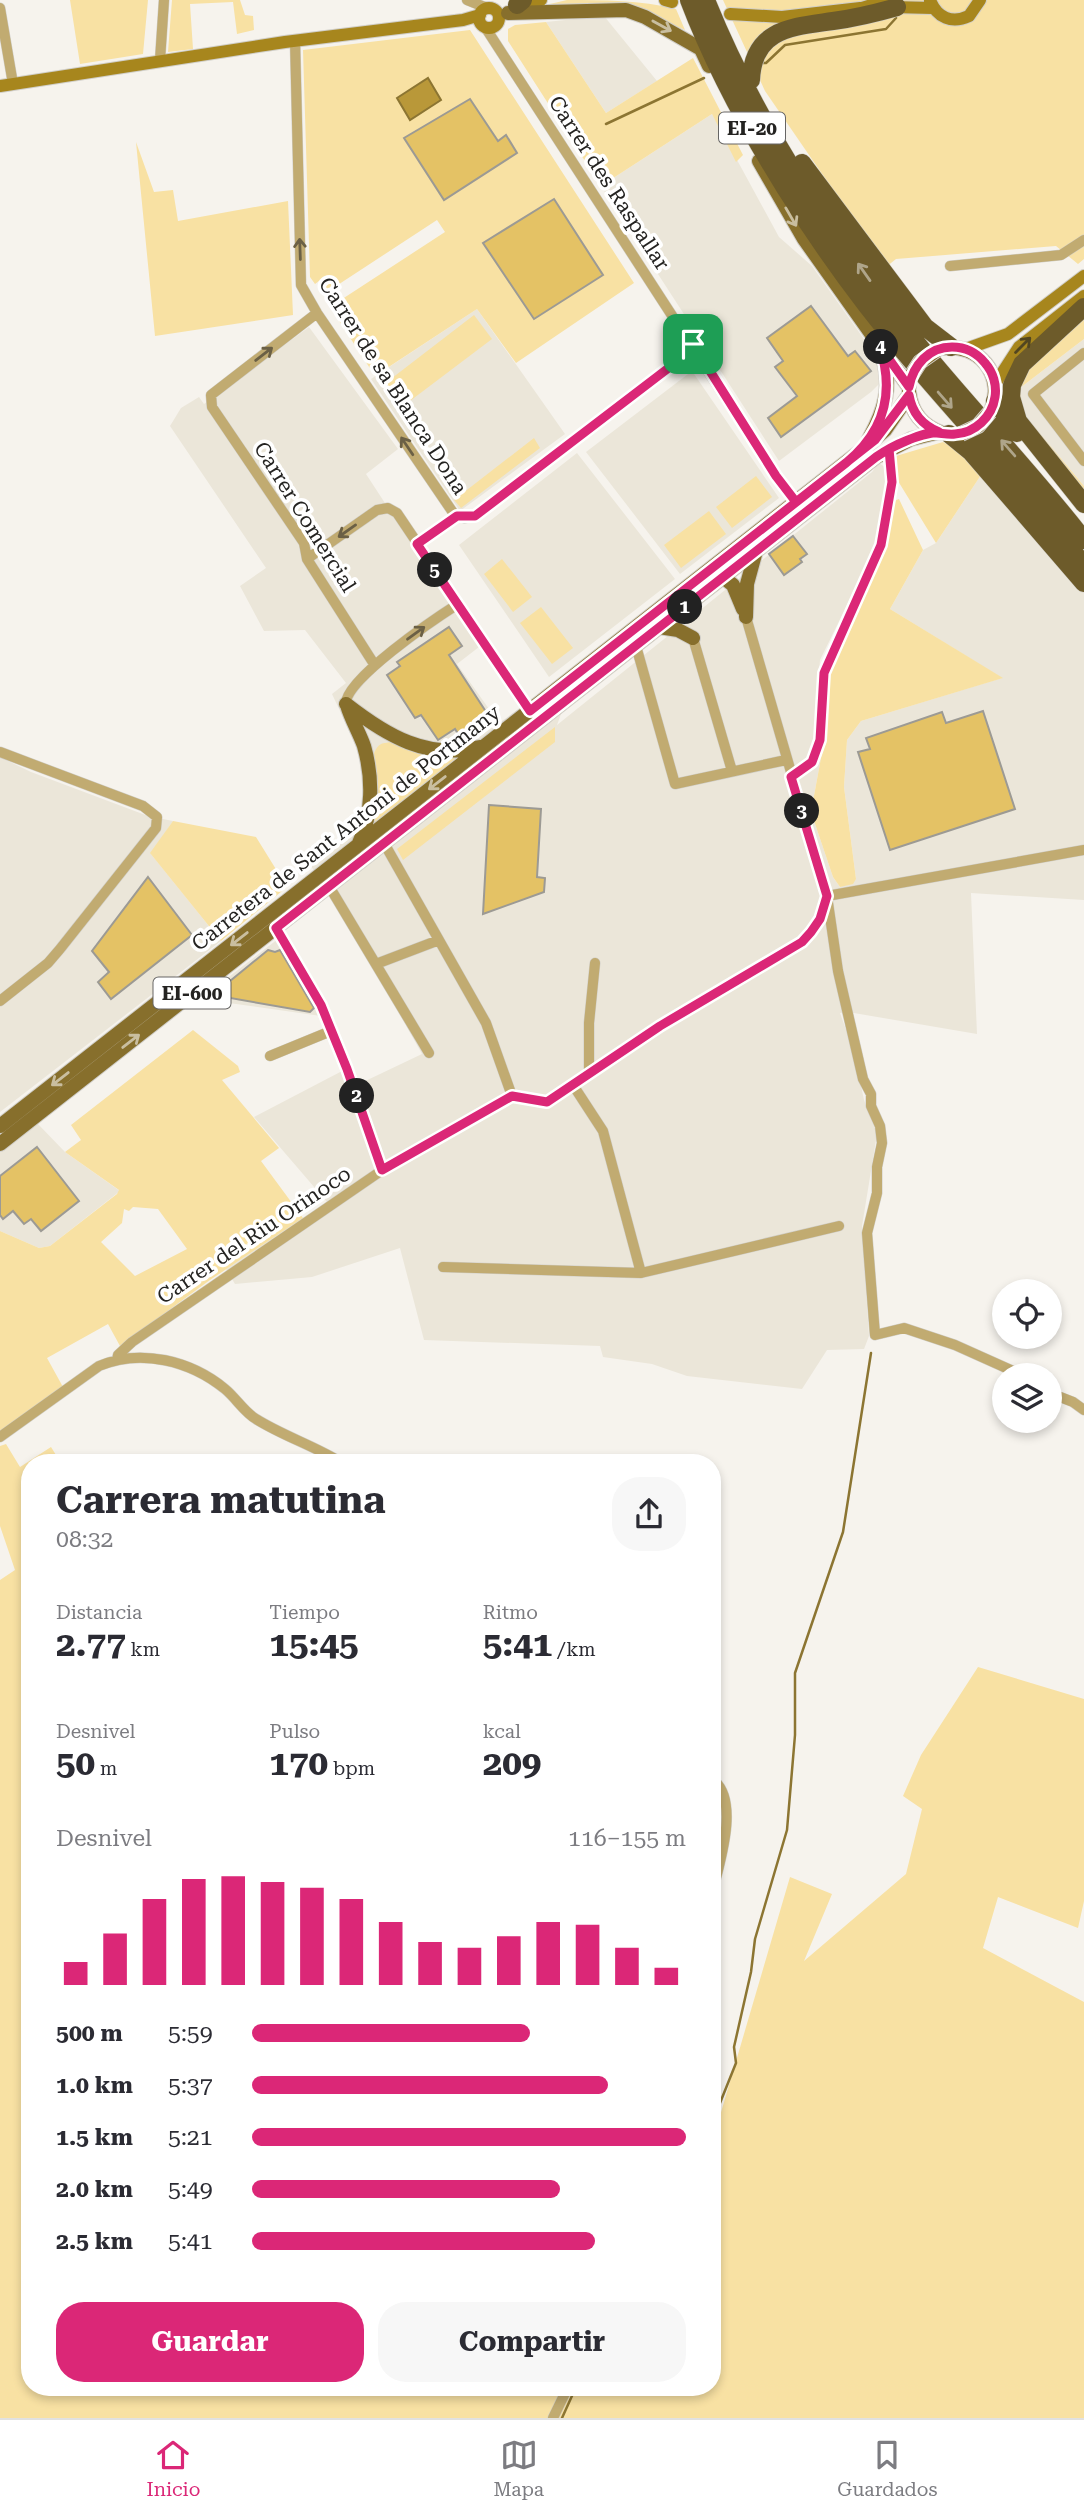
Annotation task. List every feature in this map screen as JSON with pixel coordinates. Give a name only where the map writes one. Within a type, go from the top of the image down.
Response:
[{"type":"highway","name":"EI-20","points":[[677,0],[712,55],[785,185],[828,249],[908,357],[1041,510],[1084,566]]},
{"type":"highway","points":[[677,0],[701,50]]},
{"type":"highway","name":"EI-20","points":[[706,0],[722,17],[734,64],[781,148],[827,220],[920,346],[1084,540]]},
{"type":"highway","points":[[751,80],[757,54],[777,33],[799,26],[862,16],[892,4]]},
{"type":"highway","points":[[722,17],[730,38],[778,129],[925,327],[951,349]]},
{"type":"highway","points":[[1084,307],[1022,364],[1012,385],[1011,397],[1018,421],[1084,504]]},
{"type":"highway","points":[[993,399],[1000,414],[1084,514]]},
{"type":"highway","points":[[949,433],[971,452],[1084,583]]},
{"type":"main road","points":[[503,13],[626,10],[645,17],[701,50],[741,128],[804,239],[910,386],[916,415],[926,426],[949,433]]},
{"type":"main road","points":[[863,449],[886,399],[886,365],[879,345]]},
{"type":"main road","points":[[951,349],[978,355],[988,365],[993,399]]},
{"type":"main road","name":"EI-600","points":[[796,502],[885,430],[920,362],[951,349]]},
{"type":"main road","name":"EI-600","points":[[636,646],[889,449],[911,439],[978,426],[993,399]]},
{"type":"main road","name":"Carretera de Sant Antoni de Portmany","points":[[0,1126],[796,502]]},
{"type":"main road","points":[[746,617],[747,584],[756,551]]},
{"type":"main road","points":[[723,577],[737,592],[746,617]]},
{"type":"main road","points":[[686,607],[693,638]]},
{"type":"main road","points":[[659,627],[678,630],[693,638]]},
{"type":"main road","name":"Carretera de Sant Antoni de Portmany","points":[[0,1144],[636,646]]},
{"type":"main road","points":[[346,704],[383,731],[439,752],[485,746]]},
{"type":"main road","points":[[346,704],[366,754],[371,807],[358,846]]},
{"type":"main road","points":[[366,754],[380,739],[399,737]]},
{"type":"street","points":[[160,60],[164,0]]},
{"type":"street","points":[[467,0],[503,13]]},
{"type":"street","points":[[722,17],[782,17],[892,4],[932,4],[942,17],[958,20],[973,13],[980,0]]},
{"type":"street","points":[[0,8],[6,85],[290,41],[503,13]]},
{"type":"street","name":"Carrer des Raspallar","points":[[503,13],[498,46],[796,502]]},
{"type":"street","name":"Carrer de sa Blanca Dona","points":[[290,41],[301,285],[317,313],[457,516],[475,516],[679,360],[688,340]]},
{"type":"street","points":[[950,265],[1061,255],[1084,240]]},
{"type":"street","name":"EI-600","points":[[951,349],[1008,334],[1084,276]]},
{"type":"street","name":"EI-600","points":[[993,399],[1019,347],[1084,296]]},
{"type":"street","name":"Carrer Comercial","points":[[317,313],[211,395],[212,407],[304,543],[307,559],[374,664]]},
{"type":"street","points":[[1084,353],[1032,394],[1084,461]]},
{"type":"street","points":[[679,360],[692,357],[701,360]]},
{"type":"street","points":[[791,777],[812,762],[820,740],[824,673],[881,545],[892,482],[889,449]]},
{"type":"street","points":[[307,559],[377,510],[388,508],[397,513],[530,711]]},
{"type":"street","points":[[417,544],[457,516]]},
{"type":"street","points":[[346,704],[348,692],[374,664],[458,604]]},
{"type":"street","points":[[746,617],[827,896],[838,971],[863,1079],[871,1094],[871,1106],[880,1126],[882,1143],[877,1167],[877,1193],[867,1233],[875,1335],[904,1328],[955,1345],[995,1363]]},
{"type":"street","points":[[693,638],[732,771]]},
{"type":"street","points":[[636,646],[676,784],[786,760]]},
{"type":"street","points":[[0,752],[143,806],[157,817],[156,828],[60,949],[48,963],[0,1001]]},
{"type":"street","points":[[384,843],[486,1023],[512,1096],[547,1102],[660,1026],[802,942],[820,919],[827,896]]},
{"type":"street","points":[[827,896],[1084,850]]},
{"type":"street","points":[[329,886],[429,1053]]},
{"type":"street","points":[[276,928],[321,1005],[382,1170]]},
{"type":"street","points":[[376,964],[439,940]]},
{"type":"street","points":[[589,1074],[589,1023],[595,963]]},
{"type":"street","points":[[270,1056],[331,1031]]},
{"type":"street","points":[[573,1085],[603,1131],[641,1273]]},
{"type":"street","name":"Carrer del Riu Orinoco","points":[[0,1437],[99,1366],[117,1360],[118,1355],[132,1342],[382,1170],[512,1096]]},
{"type":"street","points":[[443,1268],[641,1273],[839,1226]]},
{"type":"street","points":[[117,1360],[151,1358],[181,1364],[222,1387],[253,1418],[324,1454]]},
{"type":"street","points":[[1062,1398],[1084,1410]]},
{"type":"street","points":[[721,1790],[727,1808],[721,1853]]},
{"type":"street","points":[[553,2418],[564,2396]]},
{"type":"shaded area","points":[[70,0],[148,0],[143,54],[80,64]]},
{"type":"shaded area","points":[[172,0],[240,0],[245,15],[253,16],[254,30],[237,34],[233,2],[190,4],[193,49],[168,52]]},
{"type":"shaded area","points":[[567,0],[635,2],[676,9],[685,30],[641,10],[537,7]]},
{"type":"shaded area","points":[[723,0],[1084,0],[1084,259],[1078,264],[1056,246],[896,259],[886,267],[765,91]]},
{"type":"shaded area","points":[[604,16],[657,81],[606,113],[546,22]]},
{"type":"shaded area","points":[[546,22],[606,113],[693,58],[743,155],[736,162],[712,114],[601,186],[508,41],[508,29],[515,25]]},
{"type":"shaded area","points":[[470,30],[634,283],[516,363],[477,309],[375,376],[330,307],[445,232],[437,220],[327,292],[319,281],[315,284],[310,277],[303,50]]},
{"type":"shaded area","points":[[428,78],[441,100],[410,120],[397,98]]},
{"type":"shaded area","points":[[712,114],[779,237],[812,266],[876,356],[880,371],[880,383],[871,392],[779,461],[601,186]]},
{"type":"shaded area","points":[[136,142],[154,192],[173,190],[178,221],[288,201],[293,315],[155,336]]},
{"type":"shaded area","points":[[477,309],[565,434],[460,511],[371,379]]},
{"type":"shaded area","points":[[474,315],[492,339],[402,407],[383,385]]},
{"type":"shaded area","points":[[1084,316],[1084,339],[1020,388],[1023,413],[1084,486],[1084,498],[1017,412],[1019,375]]},
{"type":"shaded area","points":[[309,327],[398,449],[366,474],[479,647],[457,664],[499,723],[551,686],[565,703],[557,725],[872,472],[879,463],[886,468],[884,506],[875,548],[820,660],[813,748],[823,747],[811,812],[833,877],[840,887],[856,879],[844,787],[847,740],[861,721],[1002,678],[890,609],[923,550],[936,543],[983,472],[1084,590],[1084,900],[971,893],[977,1034],[848,1012],[840,1013],[854,1052],[864,1100],[877,1134],[862,1226],[869,1336],[864,1349],[827,1350],[802,1389],[687,1376],[652,1364],[603,1357],[600,1346],[424,1340],[400,1248],[312,1277],[235,1284],[226,1269],[327,1202],[254,1117],[344,1070],[359,1084],[422,1054],[335,899],[310,865],[348,837],[363,815],[365,795],[359,751],[332,694],[346,683],[305,630],[264,631],[240,586],[266,568],[170,426],[181,408],[199,397],[204,404]]},
{"type":"shaded area","points":[[1084,339],[1084,486],[1023,413],[1020,388]]},
{"type":"shaded area","points":[[692,371],[779,498],[680,574],[586,452]]},
{"type":"shaded area","points":[[534,438],[540,448],[461,508],[454,500]]},
{"type":"shaded area","points":[[943,442],[968,455],[983,472],[936,543],[898,481],[896,456]]},
{"type":"shaded area","points":[[577,453],[675,579],[549,677],[459,545]]},
{"type":"shaded area","points":[[756,476],[772,497],[732,528],[716,507]]},
{"type":"shaded area","points":[[899,499],[923,550],[890,609],[1003,678],[861,721],[847,740],[844,787],[856,879],[853,884],[840,887],[833,877],[811,812],[823,747],[829,669],[886,547],[894,501]]},
{"type":"shaded area","points":[[709,511],[726,534],[681,568],[664,545]]},
{"type":"shaded area","points":[[502,559],[532,597],[513,612],[484,574]]},
{"type":"shaded area","points":[[541,607],[573,648],[552,664],[520,623]]},
{"type":"shaded area","points":[[555,727],[555,742],[403,860],[397,849]]},
{"type":"shaded area","points":[[392,742],[460,756],[371,827],[372,759],[381,744]]},
{"type":"shaded area","points":[[0,757],[31,772],[148,816],[173,821],[151,854],[221,941],[0,1112]]},
{"type":"shaded area","points":[[173,821],[256,837],[287,887],[221,941],[150,853]]},
{"type":"shaded area","points":[[278,939],[321,1016],[200,999]]},
{"type":"shaded area","points":[[193,1030],[238,1066],[240,1072],[222,1080],[279,1148],[261,1161],[303,1218],[210,1280],[120,1346],[108,1324],[47,1358],[63,1387],[0,1432],[0,1231],[39,1248],[50,1246],[119,1190],[65,1152],[81,1140],[71,1125]],"holes":[[[124,1209],[158,1209],[187,1249],[135,1276],[101,1242],[122,1223]]]},
{"type":"shaded area","points":[[37,1123],[65,1152],[120,1191],[50,1246],[39,1248],[0,1231],[0,1152]]},
{"type":"shaded area","points":[[6,1444],[21,1466],[21,2396],[721,2396],[721,2112],[790,1877],[832,1894],[804,1961],[906,1874],[922,1809],[903,1796],[921,1755],[978,1667],[1084,1699],[1084,1901],[1078,1928],[998,1897],[983,1948],[1084,2002],[1084,2418],[0,2418],[0,1580],[15,1570],[0,1526],[0,1446]]},
{"type":"shaded area","points":[[51,1447],[55,1454],[40,1454]]},
{"type":"building","points":[[470,99],[498,141],[506,135],[517,153],[444,200],[404,138]]},
{"type":"building","points":[[554,199],[603,275],[534,319],[483,243]]},
{"type":"building","points":[[811,306],[848,356],[855,351],[871,371],[781,437],[768,418],[797,396],[775,367],[783,361],[767,338]]},
{"type":"building","points":[[793,536],[807,554],[800,559],[802,562],[784,575],[769,554]]},
{"type":"building","points":[[449,627],[462,646],[449,655],[492,721],[462,740],[455,729],[438,740],[421,715],[415,718],[387,675],[400,666],[397,662]]},
{"type":"building","points":[[983,711],[1015,809],[890,850],[858,752],[870,749],[866,738],[942,712],[946,723]]},
{"type":"building","points":[[489,805],[541,809],[537,877],[545,878],[544,892],[483,914]]},
{"type":"building","points":[[148,877],[192,935],[111,999],[98,982],[109,972],[92,951]]},
{"type":"building","points":[[268,950],[280,950],[314,1008],[310,1012],[213,995]]},
{"type":"building","points":[[37,1147],[79,1201],[41,1231],[31,1219],[24,1224],[13,1211],[3,1219],[0,1215],[0,1176]]},
{"type":"waterway","points":[[760,63],[766,63],[785,45],[886,29],[896,18]]},
{"type":"waterway","points":[[606,124],[704,78]]},
{"type":"waterway","points":[[721,2100],[736,2063],[734,2047],[751,1972],[755,1939],[787,1830],[795,1735],[795,1673],[843,1532],[871,1353]]},
{"type":"waterway","points":[[562,2418],[572,2396]]},
{"type":"route","points":[[693,344],[688,340],[685,352],[679,360],[475,516],[457,516],[417,544],[530,711],[846,463],[863,449],[884,408],[888,389],[886,365],[879,345],[909,387],[913,372],[920,362],[937,350],[961,348],[978,355],[988,365],[996,390],[995,401],[987,418],[967,432],[955,434],[939,432],[929,433],[911,439],[901,443],[889,449],[892,482],[881,545],[824,673],[820,740],[812,762],[791,777],[827,896],[820,919],[802,942],[660,1026],[547,1102],[512,1096],[382,1170],[347,1069],[321,1005],[276,928],[876,457],[889,449],[911,439],[939,432],[926,426],[916,415],[909,395],[875,440],[846,463],[796,502],[776,476],[693,344]]}]
